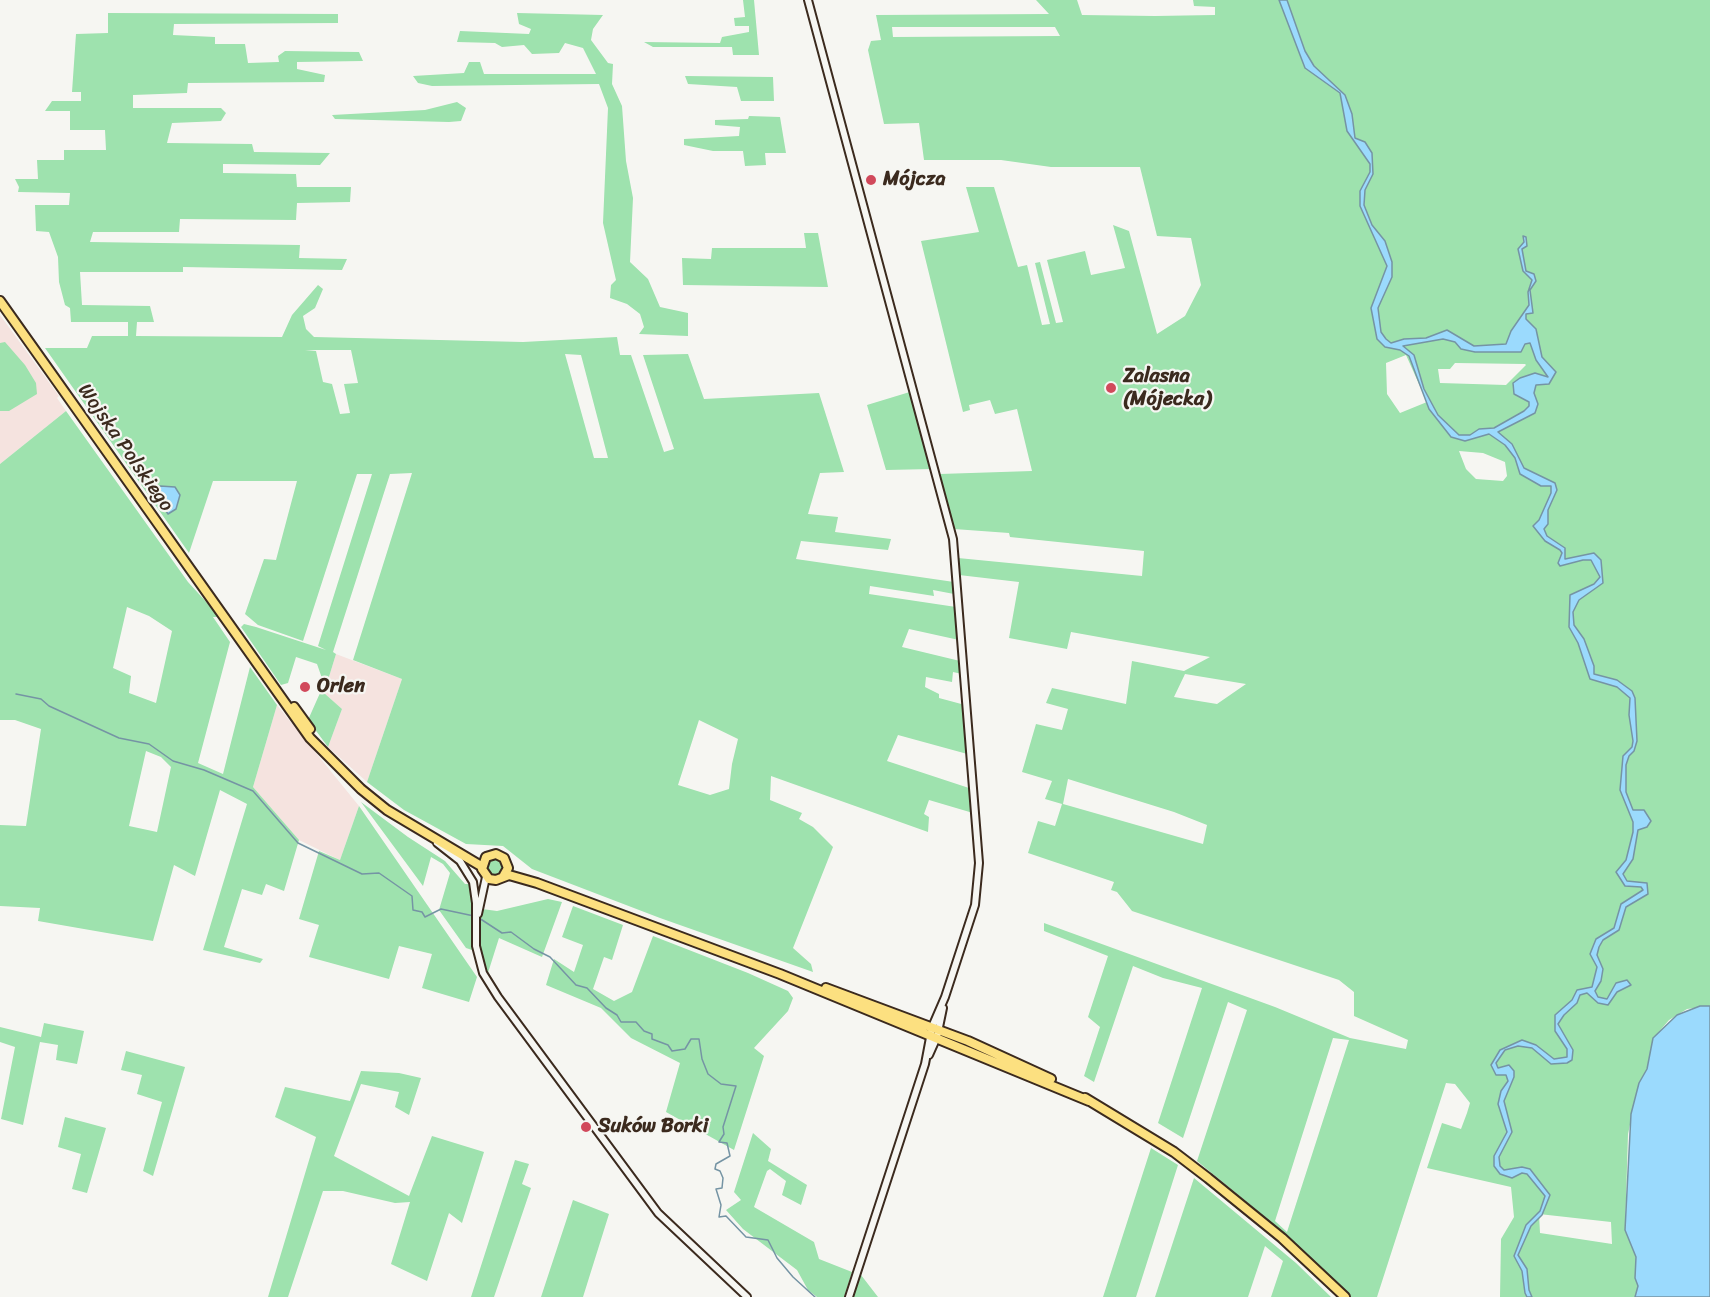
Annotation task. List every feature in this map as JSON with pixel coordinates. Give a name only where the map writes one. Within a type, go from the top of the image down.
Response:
[{"type":"main road","name":"Wojska Polskiego","points":[[0,301],[224,614],[298,723],[375,800],[434,840],[483,863]]},
{"type":"main road","points":[[506,872],[506,860],[499,855],[491,854],[483,863],[489,878],[506,872],[1033,1070],[1174,1152],[1282,1238],[1345,1297]]},
{"type":"street","points":[[808,0],[953,539],[979,870],[975,905],[849,1297]]},
{"type":"street","points":[[434,840],[460,861],[468,871],[475,890],[476,946],[485,976],[576,1105],[663,1219],[747,1297]]},
{"type":"street","points":[[476,917],[489,878]]},
{"type":"shaded area","points":[[0,315],[59,396],[57,398],[66,411],[0,464]]},
{"type":"shaded area","points":[[336,654],[402,679],[367,782],[328,747],[342,709],[324,693]]},
{"type":"shaded area","points":[[277,705],[359,806],[340,860],[299,840],[253,787]]},
{"type":"green space","points":[[743,0],[754,0],[759,55],[733,55],[732,47],[653,47],[644,42],[720,43],[722,37],[749,32],[749,26],[735,26],[734,18],[745,17]]},
{"type":"green space","points":[[1036,0],[1077,0],[1082,15],[1155,16],[1215,15],[1215,7],[1194,6],[1193,0],[1710,0],[1710,1006],[1687,1009],[1669,1020],[1657,1034],[1647,1069],[1639,1083],[1628,1134],[1625,1230],[1636,1257],[1635,1278],[1638,1286],[1635,1297],[1500,1297],[1501,1239],[1514,1217],[1511,1187],[1427,1168],[1442,1123],[1461,1129],[1467,1113],[1470,1103],[1455,1084],[1446,1083],[1377,1297],[1350,1297],[1271,1222],[1197,1161],[1247,1010],[1228,1002],[1183,1138],[1158,1123],[1202,988],[1163,978],[1133,966],[1094,1082],[1084,1076],[1100,1027],[1088,1017],[1108,956],[1044,931],[1044,923],[1275,1007],[1350,1038],[1406,1049],[1408,1040],[1354,1016],[1354,992],[1339,980],[1132,911],[1117,892],[1111,890],[1114,882],[1028,853],[1038,821],[1055,826],[1062,804],[1045,799],[1052,781],[1022,772],[1036,724],[1062,730],[1068,709],[1046,703],[1052,688],[1126,704],[1132,661],[1184,671],[1210,657],[1071,632],[1067,649],[1009,638],[1019,582],[959,575],[958,558],[1142,576],[1144,551],[1010,537],[1009,533],[954,529],[940,474],[1032,471],[1017,409],[995,414],[990,400],[969,405],[970,410],[963,412],[921,241],[979,232],[966,187],[994,187],[1018,267],[1027,265],[1042,325],[1050,324],[1035,263],[1040,262],[1056,323],[1063,322],[1047,260],[1085,251],[1091,275],[1125,268],[1113,225],[1129,231],[1157,334],[1185,316],[1201,285],[1191,238],[1157,236],[1140,167],[1051,167],[1001,160],[924,160],[919,123],[884,124],[868,50],[871,41],[881,40],[876,15],[1049,14]],"holes":[[[892,27],[1055,27],[1060,36],[893,37]],[[1406,355],[1427,402],[1400,413],[1387,394],[1386,363]],[[1455,363],[1526,365],[1506,385],[1440,383],[1438,369],[1450,369]],[[1459,451],[1483,453],[1505,462],[1507,476],[1503,481],[1476,479],[1466,469]],[[1185,674],[1246,684],[1217,704],[1174,697]],[[1068,779],[1174,812],[1207,825],[1203,844],[1063,804]],[[1333,1038],[1349,1040],[1287,1232],[1275,1221]],[[1539,1214],[1611,1222],[1612,1244],[1540,1233]]]},
{"type":"green space","points":[[108,13],[338,14],[338,23],[174,24],[173,35],[215,37],[215,44],[245,44],[248,63],[279,62],[278,56],[285,51],[359,52],[363,61],[297,62],[297,69],[325,75],[324,82],[188,83],[187,93],[133,95],[133,108],[221,108],[226,113],[221,121],[172,123],[167,143],[252,144],[254,152],[330,153],[320,165],[223,164],[223,173],[296,174],[297,187],[351,187],[350,202],[297,203],[296,220],[180,219],[179,232],[93,232],[90,242],[300,245],[299,258],[347,259],[342,270],[183,267],[183,272],[80,272],[82,305],[150,306],[154,322],[137,322],[136,336],[282,337],[292,315],[318,285],[323,289],[315,308],[303,316],[306,329],[314,337],[523,342],[617,337],[620,355],[631,355],[664,452],[674,449],[643,355],[688,354],[704,399],[819,393],[844,472],[820,473],[808,514],[838,517],[835,532],[891,539],[888,550],[801,541],[796,559],[954,582],[954,594],[933,590],[934,596],[870,586],[869,594],[956,607],[959,640],[909,629],[902,647],[960,661],[962,674],[953,672],[952,682],[926,677],[925,687],[939,694],[939,698],[965,705],[971,755],[898,735],[887,761],[972,789],[973,813],[929,800],[924,814],[929,817],[928,832],[771,776],[770,800],[802,813],[799,819],[813,827],[833,847],[793,948],[811,964],[813,972],[660,918],[532,869],[503,846],[466,844],[404,810],[367,782],[402,679],[353,660],[412,473],[390,474],[333,652],[336,654],[324,693],[342,709],[328,747],[308,720],[324,684],[317,664],[296,657],[288,683],[281,685],[241,627],[244,624],[256,627],[326,650],[318,646],[372,474],[357,474],[303,641],[258,625],[245,614],[264,559],[276,560],[297,481],[213,481],[189,553],[45,348],[87,348],[92,336],[128,336],[128,322],[71,322],[70,308],[65,305],[59,282],[58,257],[49,232],[36,231],[35,205],[69,205],[70,193],[18,192],[19,187],[15,179],[38,179],[37,160],[64,160],[64,150],[106,150],[105,130],[70,130],[70,111],[45,111],[52,101],[81,101],[81,92],[72,92],[76,34],[108,33]],"holes":[[[305,350],[351,350],[358,383],[344,384],[350,413],[340,414],[332,384],[323,382],[316,351]],[[565,354],[581,355],[608,458],[594,458]],[[699,720],[738,739],[729,789],[710,795],[678,785]]]},
{"type":"green space","points":[[517,13],[603,15],[593,29],[591,40],[608,63],[613,64],[612,84],[622,106],[626,161],[633,198],[630,262],[648,279],[660,307],[688,313],[688,336],[639,334],[644,327],[640,314],[627,304],[610,298],[611,285],[616,280],[603,223],[608,108],[599,84],[432,86],[418,83],[413,76],[464,73],[469,62],[480,62],[484,74],[596,74],[583,48],[565,43],[559,53],[532,54],[524,45],[502,47],[495,43],[457,42],[460,31],[529,34],[531,29],[519,24]]},
{"type":"green space","points":[[685,76],[773,77],[774,101],[741,101],[737,87],[688,84]]},
{"type":"green space","points":[[457,102],[466,108],[461,121],[335,119],[332,115],[425,110]]},
{"type":"green space","points":[[749,116],[780,117],[786,153],[765,153],[766,165],[745,166],[743,151],[713,151],[684,145],[684,139],[739,136],[740,127],[715,125],[715,120],[748,119]]},
{"type":"green space","points":[[804,233],[818,233],[828,287],[683,285],[682,258],[711,259],[712,248],[806,248]]},
{"type":"green space","points":[[5,342],[25,365],[36,383],[37,394],[9,411],[0,411],[0,343]]},
{"type":"green space","points":[[913,391],[932,469],[886,470],[867,405]]},
{"type":"green space","points":[[66,411],[188,582],[220,617],[213,617],[230,642],[198,763],[223,774],[250,667],[277,705],[253,787],[299,840],[284,891],[266,884],[262,895],[242,889],[224,947],[263,959],[260,963],[203,950],[247,804],[220,790],[195,876],[174,865],[153,941],[38,921],[40,908],[0,906],[0,825],[26,826],[41,729],[15,720],[0,720],[0,464]],"holes":[[[127,607],[149,616],[172,631],[156,703],[129,693],[131,676],[113,668]],[[146,751],[161,757],[171,767],[157,832],[129,826]]]},
{"type":"green space","points":[[361,802],[445,861],[465,884],[472,884],[474,900],[472,950],[466,948],[439,910],[450,873],[443,864],[431,857],[423,886]]},
{"type":"green space","points":[[359,806],[477,977],[469,1002],[422,988],[432,954],[399,946],[389,979],[309,957],[319,925],[299,919],[319,851],[340,860]]},
{"type":"green space","points":[[495,857],[502,860],[505,867],[502,874],[495,877],[488,874],[485,867],[488,860]]},
{"type":"green space","points":[[548,899],[562,902],[542,957],[499,938],[487,976],[480,953],[478,931],[482,909],[497,911]]},
{"type":"green space","points":[[573,906],[623,925],[612,960],[604,957],[593,989],[614,1001],[632,992],[653,936],[748,973],[788,991],[793,998],[788,1011],[754,1048],[764,1056],[734,1150],[666,1112],[680,1063],[631,1038],[601,1008],[546,985],[554,959],[574,972],[583,945],[562,937]]},
{"type":"green space","points":[[44,1023],[84,1031],[77,1064],[56,1060],[58,1045],[40,1042],[23,1125],[1,1119],[15,1047],[0,1042],[0,1027],[41,1037]]},
{"type":"green space","points":[[126,1051],[185,1067],[153,1176],[143,1171],[162,1102],[137,1094],[142,1075],[121,1070]]},
{"type":"green space","points":[[361,1071],[399,1073],[421,1078],[409,1115],[395,1107],[399,1092],[361,1084],[334,1156],[409,1196],[432,1136],[484,1152],[462,1223],[449,1213],[427,1281],[391,1264],[410,1202],[395,1203],[343,1191],[323,1191],[288,1297],[268,1297],[316,1137],[275,1117],[285,1087],[350,1101]]},
{"type":"green space","points":[[65,1117],[106,1128],[87,1193],[72,1189],[81,1154],[58,1147]]},
{"type":"green space","points":[[753,1133],[771,1149],[768,1161],[807,1185],[801,1205],[782,1195],[786,1181],[770,1169],[767,1171],[754,1207],[814,1242],[819,1259],[852,1272],[844,1297],[817,1297],[808,1290],[797,1270],[743,1229],[726,1210],[741,1200],[734,1192]]},
{"type":"green space","points":[[1151,1148],[1178,1165],[1136,1297],[1103,1297]]},
{"type":"green space","points":[[515,1160],[529,1164],[522,1184],[531,1188],[494,1297],[471,1297]]},
{"type":"green space","points":[[1194,1178],[1296,1263],[1331,1297],[1271,1297],[1283,1261],[1265,1246],[1248,1297],[1155,1297]]},
{"type":"green space","points":[[573,1200],[609,1214],[583,1297],[541,1297]]},
{"type":"green space","points":[[861,1275],[878,1297],[853,1297]]},
{"type":"water","points":[[1279,0],[1287,0],[1305,51],[1314,66],[1345,95],[1352,114],[1355,138],[1365,142],[1372,153],[1373,174],[1365,190],[1364,205],[1372,225],[1385,241],[1392,262],[1392,277],[1378,308],[1381,332],[1391,343],[1404,339],[1426,338],[1447,330],[1474,346],[1506,344],[1511,331],[1529,305],[1528,292],[1532,280],[1523,271],[1518,249],[1524,242],[1523,236],[1526,237],[1527,246],[1522,249],[1526,271],[1534,274],[1536,281],[1530,290],[1533,313],[1526,314],[1526,319],[1536,329],[1542,357],[1556,372],[1549,384],[1536,385],[1534,393],[1538,404],[1535,413],[1498,432],[1512,444],[1524,468],[1555,483],[1557,490],[1548,510],[1548,524],[1544,529],[1547,536],[1565,548],[1565,559],[1594,553],[1601,560],[1603,583],[1579,600],[1573,612],[1574,625],[1584,639],[1594,666],[1594,674],[1617,680],[1632,691],[1635,698],[1637,741],[1626,765],[1626,792],[1633,810],[1644,810],[1651,821],[1647,827],[1638,830],[1633,859],[1623,874],[1627,881],[1647,883],[1648,894],[1626,907],[1619,930],[1603,940],[1599,947],[1597,955],[1603,969],[1601,981],[1595,991],[1598,997],[1607,999],[1616,983],[1627,980],[1631,985],[1617,992],[1608,1005],[1598,1003],[1587,993],[1580,995],[1577,1003],[1558,1024],[1573,1050],[1572,1060],[1567,1063],[1551,1064],[1532,1048],[1518,1046],[1505,1050],[1496,1063],[1498,1068],[1509,1065],[1514,1071],[1514,1077],[1504,1101],[1512,1132],[1499,1157],[1500,1166],[1504,1170],[1522,1167],[1530,1169],[1550,1195],[1542,1215],[1531,1226],[1518,1255],[1527,1269],[1532,1297],[1527,1297],[1525,1293],[1522,1271],[1514,1256],[1526,1225],[1540,1211],[1545,1196],[1527,1174],[1522,1173],[1512,1178],[1500,1174],[1494,1166],[1494,1156],[1507,1132],[1498,1104],[1501,1091],[1508,1081],[1506,1075],[1496,1075],[1491,1065],[1500,1050],[1522,1040],[1536,1045],[1554,1059],[1567,1057],[1567,1049],[1555,1031],[1555,1015],[1572,1000],[1577,990],[1592,987],[1597,967],[1590,954],[1596,939],[1614,928],[1621,904],[1643,890],[1641,887],[1625,886],[1616,872],[1626,860],[1633,832],[1633,822],[1620,790],[1623,756],[1632,747],[1633,741],[1629,715],[1630,698],[1617,687],[1590,679],[1578,643],[1569,627],[1570,595],[1594,584],[1600,577],[1591,560],[1560,566],[1558,563],[1562,553],[1560,550],[1545,541],[1533,526],[1539,520],[1551,493],[1551,486],[1541,486],[1520,474],[1515,458],[1505,445],[1489,434],[1465,441],[1451,437],[1429,409],[1409,356],[1400,350],[1385,347],[1377,339],[1371,308],[1387,266],[1360,206],[1360,191],[1370,172],[1370,164],[1347,131],[1340,93],[1305,68]],"holes":[[[1443,339],[1455,342],[1461,349],[1475,352],[1521,352],[1525,344],[1530,343],[1536,360],[1548,377],[1535,373],[1513,383],[1514,394],[1529,402],[1529,406],[1524,411],[1494,428],[1479,429],[1470,435],[1459,435],[1438,415],[1424,389],[1414,355],[1403,346]]]},
{"type":"water","points":[[160,486],[175,487],[180,495],[176,509],[168,514],[153,491]]},
{"type":"water","points":[[1700,1006],[1710,1006],[1710,1297],[1635,1297],[1638,1286],[1635,1278],[1636,1257],[1625,1230],[1631,1114],[1639,1083],[1647,1069],[1653,1038],[1677,1015]]},
{"type":"waterway","points":[[16,694],[41,699],[49,706],[119,738],[149,744],[173,761],[204,770],[253,791],[298,843],[362,874],[379,873],[412,896],[413,910],[422,912],[425,917],[441,909],[474,916]]},
{"type":"waterway","points":[[479,918],[502,933],[511,932],[534,949],[550,957],[576,985],[587,988],[606,1008],[617,1015],[621,1022],[636,1022],[644,1031],[652,1034],[652,1039],[668,1045],[672,1051],[685,1049],[691,1039],[699,1039],[702,1059],[708,1074],[721,1084],[736,1086],[723,1127],[724,1134],[719,1142],[727,1143],[730,1156],[716,1164],[715,1169],[720,1171],[723,1178],[722,1188],[716,1189],[721,1205],[719,1217],[726,1216],[746,1237],[768,1240],[777,1258],[815,1297]]},
{"type":"place","name":"Mójcza","points":[[871,180]]},
{"type":"place","name":"Zalasna (Mójecka)","points":[[1111,388]]},
{"type":"place","name":"Orlen","points":[[305,687]]},
{"type":"place","name":"Suków Borki","points":[[586,1127]]}]
